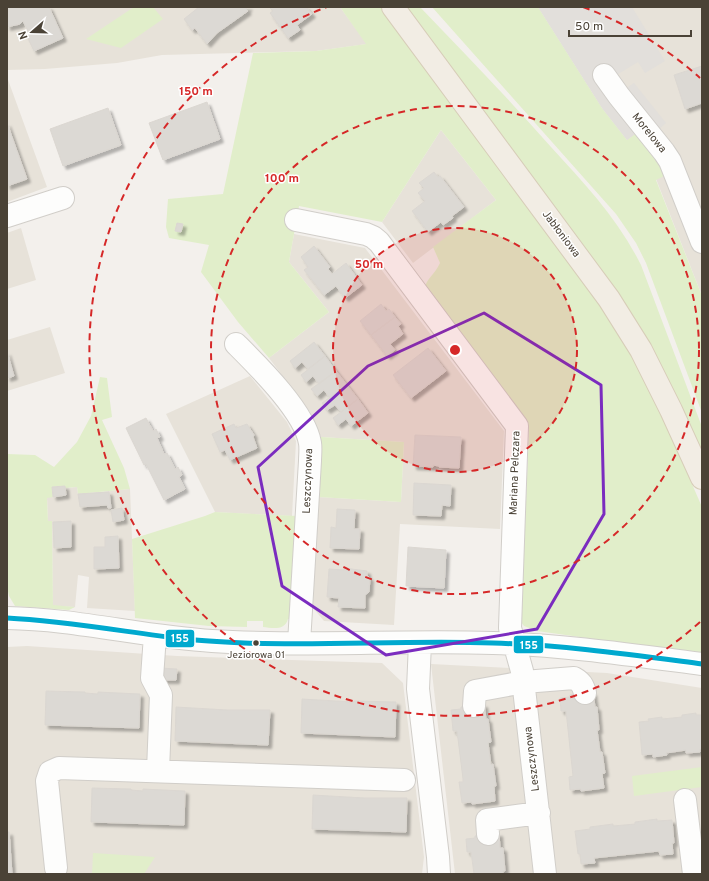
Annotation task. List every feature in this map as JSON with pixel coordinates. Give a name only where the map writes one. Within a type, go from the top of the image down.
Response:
[{"type":"main road","name":"Jabłoniowa","points":[[393,7],[609,299],[641,350],[671,410],[702,478]]},
{"type":"street","name":"Morelowa","points":[[604,75],[670,161],[702,242]]},
{"type":"street","points":[[7,216],[63,198]]},
{"type":"street","name":"Mariana Pelczara","points":[[296,220],[366,234],[374,237],[517,426],[510,599],[510,628],[515,644]]},
{"type":"street","name":"Leszczynowa","points":[[236,344],[294,409],[304,426],[310,442],[299,643]]},
{"type":"street","points":[[7,618],[34,618],[155,635],[212,641],[515,644],[562,647],[702,664]]},
{"type":"street","points":[[155,635],[152,678],[161,695],[158,771]]},
{"type":"street","points":[[420,643],[418,689],[439,874]]},
{"type":"street","name":"Leszczynowa","points":[[515,644],[524,682],[546,874]]},
{"type":"street","points":[[474,706],[475,691],[524,682],[574,678],[584,685],[585,693]]},
{"type":"street","points":[[56,868],[47,781],[50,772],[59,768],[404,780]]},
{"type":"street","points":[[685,800],[680,827],[694,874]]},
{"type":"street","points":[[488,834],[487,820],[538,813]]},
{"type":"highlighted area","points":[[484,313],[601,385],[604,514],[537,629],[386,655],[282,586],[258,467],[368,366]]},
{"type":"shaded area","points":[[7,7],[340,7],[367,44],[316,51],[162,55],[117,63],[45,69],[7,70]]},
{"type":"shaded area","points":[[538,7],[702,7],[702,296],[638,133],[627,140],[602,108]]},
{"type":"shaded area","points":[[538,7],[632,7],[665,61],[645,73],[638,62],[615,76],[623,90],[634,83],[666,123],[647,140],[639,131],[627,140],[602,108]]},
{"type":"shaded area","points":[[7,77],[47,187],[7,202]]},
{"type":"shaded area","points":[[441,130],[496,200],[413,263],[382,222]]},
{"type":"shaded area","points":[[21,228],[36,280],[7,289],[7,233]]},
{"type":"shaded area","points":[[294,234],[365,248],[504,431],[500,529],[400,524],[394,625],[324,621],[313,608],[318,497],[401,502],[404,442],[321,437],[310,412],[269,358],[329,312],[289,262]]},
{"type":"shaded area","points":[[50,327],[65,373],[7,391],[7,340]]},
{"type":"shaded area","points":[[250,376],[287,422],[296,441],[292,516],[215,512],[166,414]]},
{"type":"shaded area","points":[[65,486],[66,488],[77,487],[78,494],[130,489],[135,611],[87,608],[89,577],[78,575],[75,607],[53,606],[52,522],[48,522],[47,497],[53,497],[52,487]]},
{"type":"shaded area","points":[[27,646],[177,656],[382,663],[403,683],[424,857],[422,874],[7,874],[7,647]]},
{"type":"shaded area","points":[[431,664],[607,673],[702,688],[702,874],[455,874]]},
{"type":"green space","points":[[134,7],[153,7],[163,19],[121,48],[86,39]]},
{"type":"green space","points":[[340,7],[381,7],[587,286],[641,367],[702,507],[702,654],[537,631],[524,626],[521,622],[529,431],[526,419],[517,407],[496,389],[424,289],[440,263],[433,247],[496,200],[441,130],[382,222],[299,206],[289,262],[329,312],[269,358],[238,322],[201,272],[209,245],[169,238],[166,227],[168,199],[223,194],[253,53],[316,51],[366,44]]},
{"type":"green space","points":[[402,7],[420,7],[503,94],[576,175],[622,232],[641,265],[702,427],[702,458]]},
{"type":"green space","points":[[432,7],[538,7],[602,108],[627,140],[638,132],[666,175],[656,180],[702,296],[702,413],[646,263],[636,243],[616,214]]},
{"type":"green space","points":[[100,377],[107,378],[112,417],[102,420],[124,468],[130,489],[78,494],[77,487],[52,487],[53,497],[47,498],[48,521],[52,521],[53,605],[75,607],[69,610],[15,606],[9,596],[7,587],[7,454],[35,455],[54,467],[77,442],[91,416]]},
{"type":"green space","points":[[321,437],[404,442],[401,502],[318,497]]},
{"type":"green space","points":[[215,512],[298,516],[290,619],[288,619],[281,627],[274,628],[263,627],[263,621],[247,621],[247,627],[209,626],[135,618],[132,539]]},
{"type":"green space","points":[[702,767],[702,787],[634,796],[632,776]]},
{"type":"green space","points":[[93,853],[155,857],[144,874],[92,874]]},
{"type":"building","points":[[7,7],[49,7],[63,38],[34,51],[25,32],[28,31],[23,21],[20,24],[7,27]]},
{"type":"building","points":[[199,7],[249,7],[246,9],[248,11],[217,33],[207,44],[195,28],[192,30],[184,19]]},
{"type":"building","points":[[269,7],[306,7],[312,14],[297,25],[300,30],[288,38],[270,13],[273,11]]},
{"type":"building","points":[[702,66],[702,103],[685,109],[674,75]]},
{"type":"building","points":[[207,102],[220,139],[163,160],[149,123]]},
{"type":"building","points":[[108,108],[121,145],[63,166],[50,129]]},
{"type":"building","points":[[7,123],[27,179],[7,186]]},
{"type":"building","points":[[434,172],[438,177],[440,176],[464,207],[443,225],[441,222],[428,232],[412,211],[425,201],[418,193],[424,188],[419,183]]},
{"type":"building","points":[[177,223],[183,224],[181,232],[175,231]]},
{"type":"building","points":[[314,246],[330,267],[328,269],[332,274],[346,263],[362,285],[345,298],[336,286],[324,295],[304,270],[308,267],[301,257]]},
{"type":"building","points":[[381,304],[386,311],[389,309],[395,317],[371,335],[360,321]]},
{"type":"building","points":[[395,317],[401,324],[398,326],[403,334],[390,344],[395,350],[387,356],[371,335]]},
{"type":"building","points":[[314,342],[325,356],[308,369],[302,362],[295,368],[290,361]]},
{"type":"building","points":[[428,348],[446,371],[411,398],[393,375]]},
{"type":"building","points":[[7,352],[14,376],[7,378]]},
{"type":"building","points":[[325,356],[336,371],[319,384],[313,376],[306,382],[301,375]]},
{"type":"building","points":[[336,371],[347,385],[330,398],[324,390],[317,396],[311,389]]},
{"type":"building","points":[[347,385],[358,399],[341,412],[335,405],[327,410],[322,403]]},
{"type":"building","points":[[358,399],[368,413],[351,426],[346,419],[338,425],[333,418]]},
{"type":"building","points":[[146,418],[153,431],[156,429],[160,437],[157,438],[164,454],[167,453],[175,469],[178,467],[182,475],[179,477],[185,489],[164,500],[146,464],[144,465],[126,428]]},
{"type":"building","points":[[234,424],[236,428],[247,424],[254,435],[253,437],[257,448],[230,460],[225,450],[220,452],[212,434]]},
{"type":"building","points":[[415,435],[461,437],[459,468],[439,467],[433,465],[433,467],[413,466]]},
{"type":"building","points":[[414,483],[451,485],[450,506],[442,505],[441,516],[413,515]]},
{"type":"building","points":[[65,486],[66,495],[53,497],[52,487]]},
{"type":"building","points":[[109,492],[111,508],[108,508],[107,505],[80,507],[78,494]]},
{"type":"building","points":[[122,508],[124,520],[113,522],[111,510]]},
{"type":"building","points":[[337,509],[355,510],[354,529],[360,529],[359,549],[330,548],[331,527],[336,528]]},
{"type":"building","points":[[71,521],[71,547],[54,548],[53,522]]},
{"type":"building","points":[[118,536],[119,568],[94,569],[94,547],[105,547],[105,537]]},
{"type":"building","points":[[408,547],[446,550],[444,588],[406,586]]},
{"type":"building","points":[[344,568],[367,571],[367,575],[370,578],[369,592],[365,595],[365,608],[338,607],[339,598],[327,597],[329,569],[344,570]]},
{"type":"building","points":[[161,668],[177,669],[176,680],[161,680]]},
{"type":"building","points":[[46,691],[85,692],[98,694],[98,692],[140,694],[139,728],[45,725]]},
{"type":"building","points":[[593,692],[595,707],[597,707],[599,730],[597,730],[600,752],[602,752],[605,773],[602,774],[604,788],[581,791],[581,789],[570,790],[569,777],[573,776],[566,711],[561,711],[560,698]]},
{"type":"building","points":[[302,699],[354,702],[396,702],[395,737],[301,733]]},
{"type":"building","points":[[484,704],[486,719],[488,719],[491,742],[488,743],[491,765],[493,764],[496,786],[494,786],[495,801],[472,804],[472,802],[462,803],[459,782],[463,782],[463,779],[457,731],[453,731],[451,710]]},
{"type":"building","points":[[176,707],[228,710],[270,710],[268,745],[175,741]]},
{"type":"building","points":[[696,713],[696,715],[702,715],[702,749],[700,749],[700,752],[686,753],[686,750],[666,753],[667,755],[653,757],[653,754],[642,755],[639,722],[662,717],[662,719],[682,717],[682,715]]},
{"type":"building","points":[[92,788],[131,789],[143,791],[143,789],[185,791],[184,825],[91,822]]},
{"type":"building","points":[[313,795],[365,798],[407,798],[406,832],[312,829]]},
{"type":"building","points":[[657,819],[657,821],[672,820],[674,843],[672,843],[673,854],[660,855],[659,851],[594,858],[595,863],[581,864],[575,831],[590,829],[590,827],[613,824],[613,826],[635,824],[635,822]]},
{"type":"building","points":[[7,832],[9,832],[12,874],[7,874]]},
{"type":"building","points":[[499,833],[500,848],[503,848],[505,871],[503,871],[503,874],[474,874],[471,852],[467,852],[466,839],[475,838],[475,836]]},
{"type":"transit line","name":"155","points":[[7,618],[29,619],[206,641],[275,644],[431,642],[519,644],[598,651],[702,664]]},
{"type":"place","name":"Jeziorowa 01","points":[[256,643]]}]
